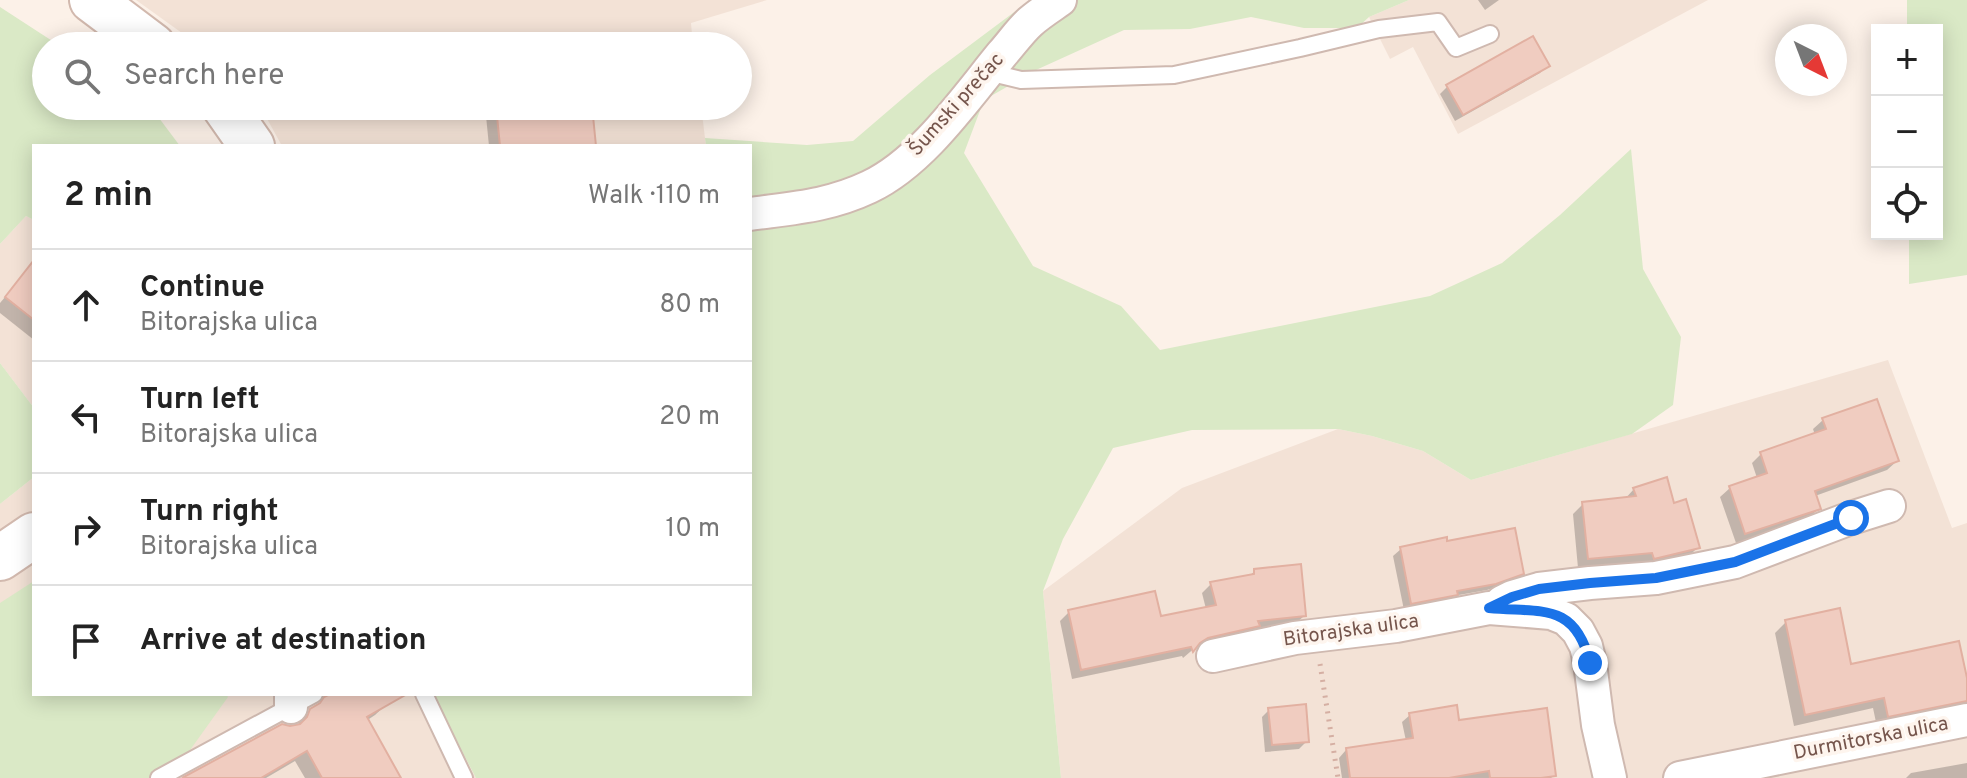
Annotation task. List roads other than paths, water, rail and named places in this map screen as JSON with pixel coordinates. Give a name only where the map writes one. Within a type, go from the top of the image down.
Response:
[{"type":"street","points":[[92,0],[134,32]]},
{"type":"street","name":"Šumski prečac","points":[[752,214],[835,201],[870,187],[896,171],[954,113],[1029,23],[1060,0]]},
{"type":"street","points":[[234,120],[251,144]]},
{"type":"street","name":"Bitorajska ulica","points":[[1213,656],[1264,643],[1396,626],[1489,608],[1539,589],[1656,578],[1735,562],[1889,506]]},
{"type":"street","points":[[0,558],[32,536]]},
{"type":"street","name":"Bitorajska ulica","points":[[1489,608],[1551,613],[1566,619],[1578,631],[1590,663],[1598,725],[1610,778]]},
{"type":"street","name":"Durmitorska ulica","points":[[1680,778],[1967,720]]},
{"type":"lane","points":[[988,72],[1021,80],[1174,75],[1379,29],[1438,22],[1456,48],[1490,34]]},
{"type":"lane","points":[[425,696],[464,778]]},
{"type":"lane","points":[[159,778],[299,698]]}]
